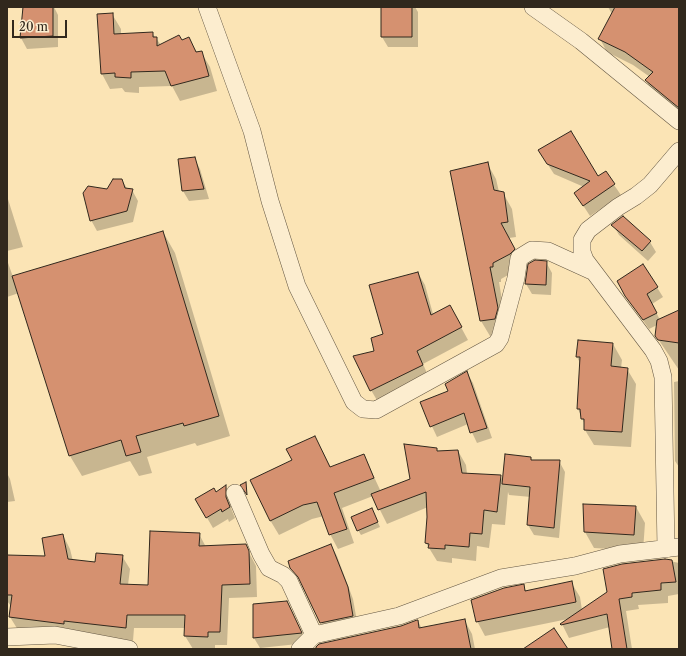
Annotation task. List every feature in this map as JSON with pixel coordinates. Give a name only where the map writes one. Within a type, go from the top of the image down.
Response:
[{"type":"street","points":[[207,7],[252,131],[270,200],[297,286],[354,402],[363,409],[376,410],[496,344],[500,338],[516,278],[519,258],[532,250],[548,251],[592,271]]},
{"type":"street","points":[[533,7],[581,41],[679,121]]},
{"type":"street","points":[[300,649],[314,635],[399,616],[501,578],[575,566],[620,554],[672,548],[662,377],[659,361],[654,350],[592,271],[582,252],[582,240],[588,230],[650,185],[679,151]]},
{"type":"street","points":[[235,493],[261,554],[269,568],[283,575],[289,581],[314,635]]},
{"type":"street","points":[[7,637],[55,635],[129,649]]},
{"type":"building","points":[[23,7],[53,7],[53,36],[20,38]]},
{"type":"building","points":[[381,7],[412,7],[412,37],[381,37]]},
{"type":"building","points":[[615,7],[679,7],[679,108],[645,80],[653,72],[625,52],[598,39]]},
{"type":"building","points":[[113,13],[114,34],[153,32],[153,37],[157,37],[157,46],[179,35],[182,40],[189,37],[196,52],[202,51],[209,76],[171,86],[165,71],[131,72],[131,78],[115,77],[115,73],[101,74],[97,14]]},
{"type":"building","points":[[571,131],[598,176],[606,171],[615,184],[583,206],[574,193],[590,181],[547,164],[538,150]]},
{"type":"building","points":[[195,157],[204,189],[182,191],[178,159]]},
{"type":"building","points":[[488,162],[494,190],[504,192],[508,222],[501,223],[515,249],[510,254],[493,263],[493,267],[490,267],[498,308],[495,319],[480,321],[450,171]]},
{"type":"building","points":[[113,179],[122,179],[125,188],[133,189],[127,211],[90,221],[83,193],[88,186],[107,189]]},
{"type":"building","points":[[623,216],[651,241],[642,251],[611,225]]},
{"type":"building","points":[[163,231],[219,416],[184,426],[183,423],[136,436],[141,452],[126,456],[121,440],[69,456],[12,276]]},
{"type":"building","points":[[535,260],[547,261],[546,285],[525,284],[528,264]]},
{"type":"building","points":[[643,264],[658,287],[647,294],[657,313],[643,320],[625,296],[617,281]]},
{"type":"building","points":[[418,272],[431,315],[450,305],[462,327],[417,351],[423,365],[370,391],[353,356],[374,351],[371,338],[383,334],[369,285]]},
{"type":"building","points":[[679,310],[679,343],[658,340],[655,336],[657,320]]},
{"type":"building","points":[[578,340],[613,343],[611,366],[628,368],[622,432],[584,430],[584,419],[581,419],[580,409],[577,409],[580,357],[576,357]]},
{"type":"building","points":[[467,371],[487,428],[470,433],[464,413],[430,427],[420,402],[448,391],[445,384]]},
{"type":"building","points":[[315,436],[330,467],[364,454],[374,478],[334,493],[347,529],[329,535],[317,502],[303,505],[270,521],[250,480],[292,460],[286,449]]},
{"type":"building","points":[[404,444],[437,448],[437,451],[458,450],[462,473],[501,475],[497,512],[484,510],[482,534],[470,533],[469,547],[445,545],[445,549],[428,548],[429,544],[425,543],[427,517],[426,492],[378,510],[371,494],[410,479]]},
{"type":"building","points":[[505,454],[531,457],[531,460],[560,460],[554,528],[527,525],[530,487],[502,484]]},
{"type":"building","points":[[246,482],[247,495],[240,485]]},
{"type":"building","points":[[226,485],[226,497],[230,507],[222,512],[221,509],[206,518],[195,499],[214,488],[216,492]]},
{"type":"building","points":[[583,504],[636,506],[634,535],[584,532]]},
{"type":"building","points":[[372,508],[378,522],[357,531],[351,517]]},
{"type":"building","points":[[150,531],[200,533],[199,546],[246,544],[249,551],[250,584],[222,585],[220,632],[208,632],[208,637],[184,636],[185,615],[127,615],[126,628],[64,621],[64,624],[9,617],[12,595],[7,595],[7,555],[45,556],[42,538],[63,534],[68,559],[95,562],[96,553],[123,555],[120,584],[148,585]]},
{"type":"building","points":[[331,544],[348,587],[353,616],[320,623],[298,577],[290,568],[288,561]]},
{"type":"building","points":[[665,559],[672,560],[676,582],[661,583],[661,590],[632,593],[632,597],[619,599],[627,649],[612,649],[607,614],[560,624],[607,592],[603,569],[622,564]]},
{"type":"building","points":[[572,581],[576,602],[476,622],[471,600],[504,588],[524,584],[525,591]]},
{"type":"building","points":[[287,601],[302,633],[253,638],[253,604]]},
{"type":"building","points":[[465,619],[471,649],[316,649],[319,644],[401,626],[417,620],[419,628]]},
{"type":"building","points":[[554,628],[568,649],[523,649]]}]
